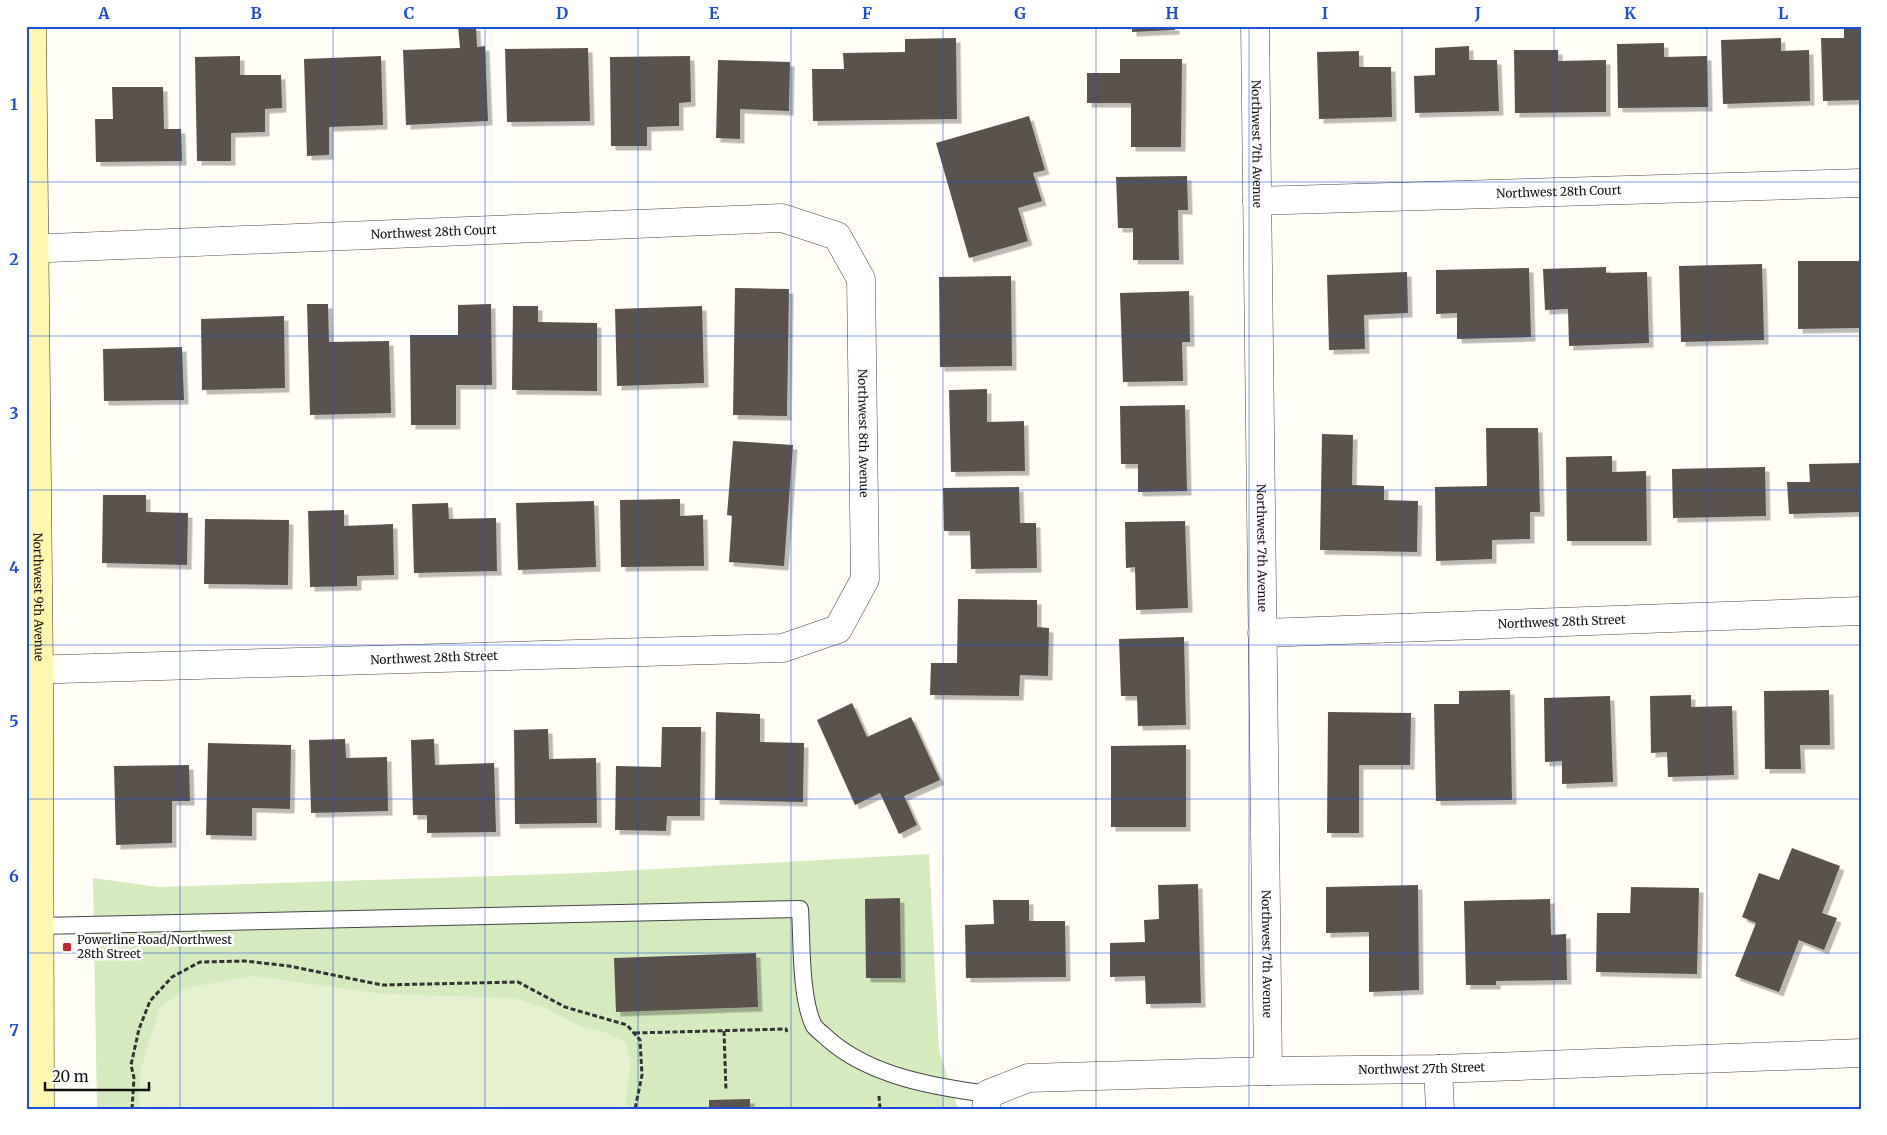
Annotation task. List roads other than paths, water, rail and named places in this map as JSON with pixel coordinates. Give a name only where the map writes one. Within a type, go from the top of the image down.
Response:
[{"type":"main road","name":"Northwest 9th Avenue","points":[[32,26],[30,249],[33,670],[40,926],[40,1109]]},
{"type":"street","name":"Northwest 7th Avenue","points":[[1255,26],[1268,1071]]},
{"type":"street","name":"Northwest 28th Court","points":[[1257,201],[1861,183]]},
{"type":"street","name":"Northwest 28th Court","points":[[30,249],[782,218],[837,236]]},
{"type":"street","name":"Northwest 8th Avenue","points":[[837,236],[861,279],[865,579],[838,629]]},
{"type":"street","name":"Northwest 28th Street","points":[[1262,633],[1861,610]]},
{"type":"street","name":"Northwest 28th Street","points":[[33,670],[783,648],[838,629]]},
{"type":"street","name":"Northwest 27th Street","points":[[987,1102],[1028,1078],[1268,1071],[1438,1069],[1861,1053]]},
{"type":"street","points":[[1438,1069],[1440,1109]]},
{"type":"lane","points":[[40,926],[800,908],[806,994],[814,1027],[836,1046],[870,1065],[906,1078],[987,1102]]},
{"type":"place","name":"Powerline Road/Northwest 28th Street","points":[[67,947]]}]
